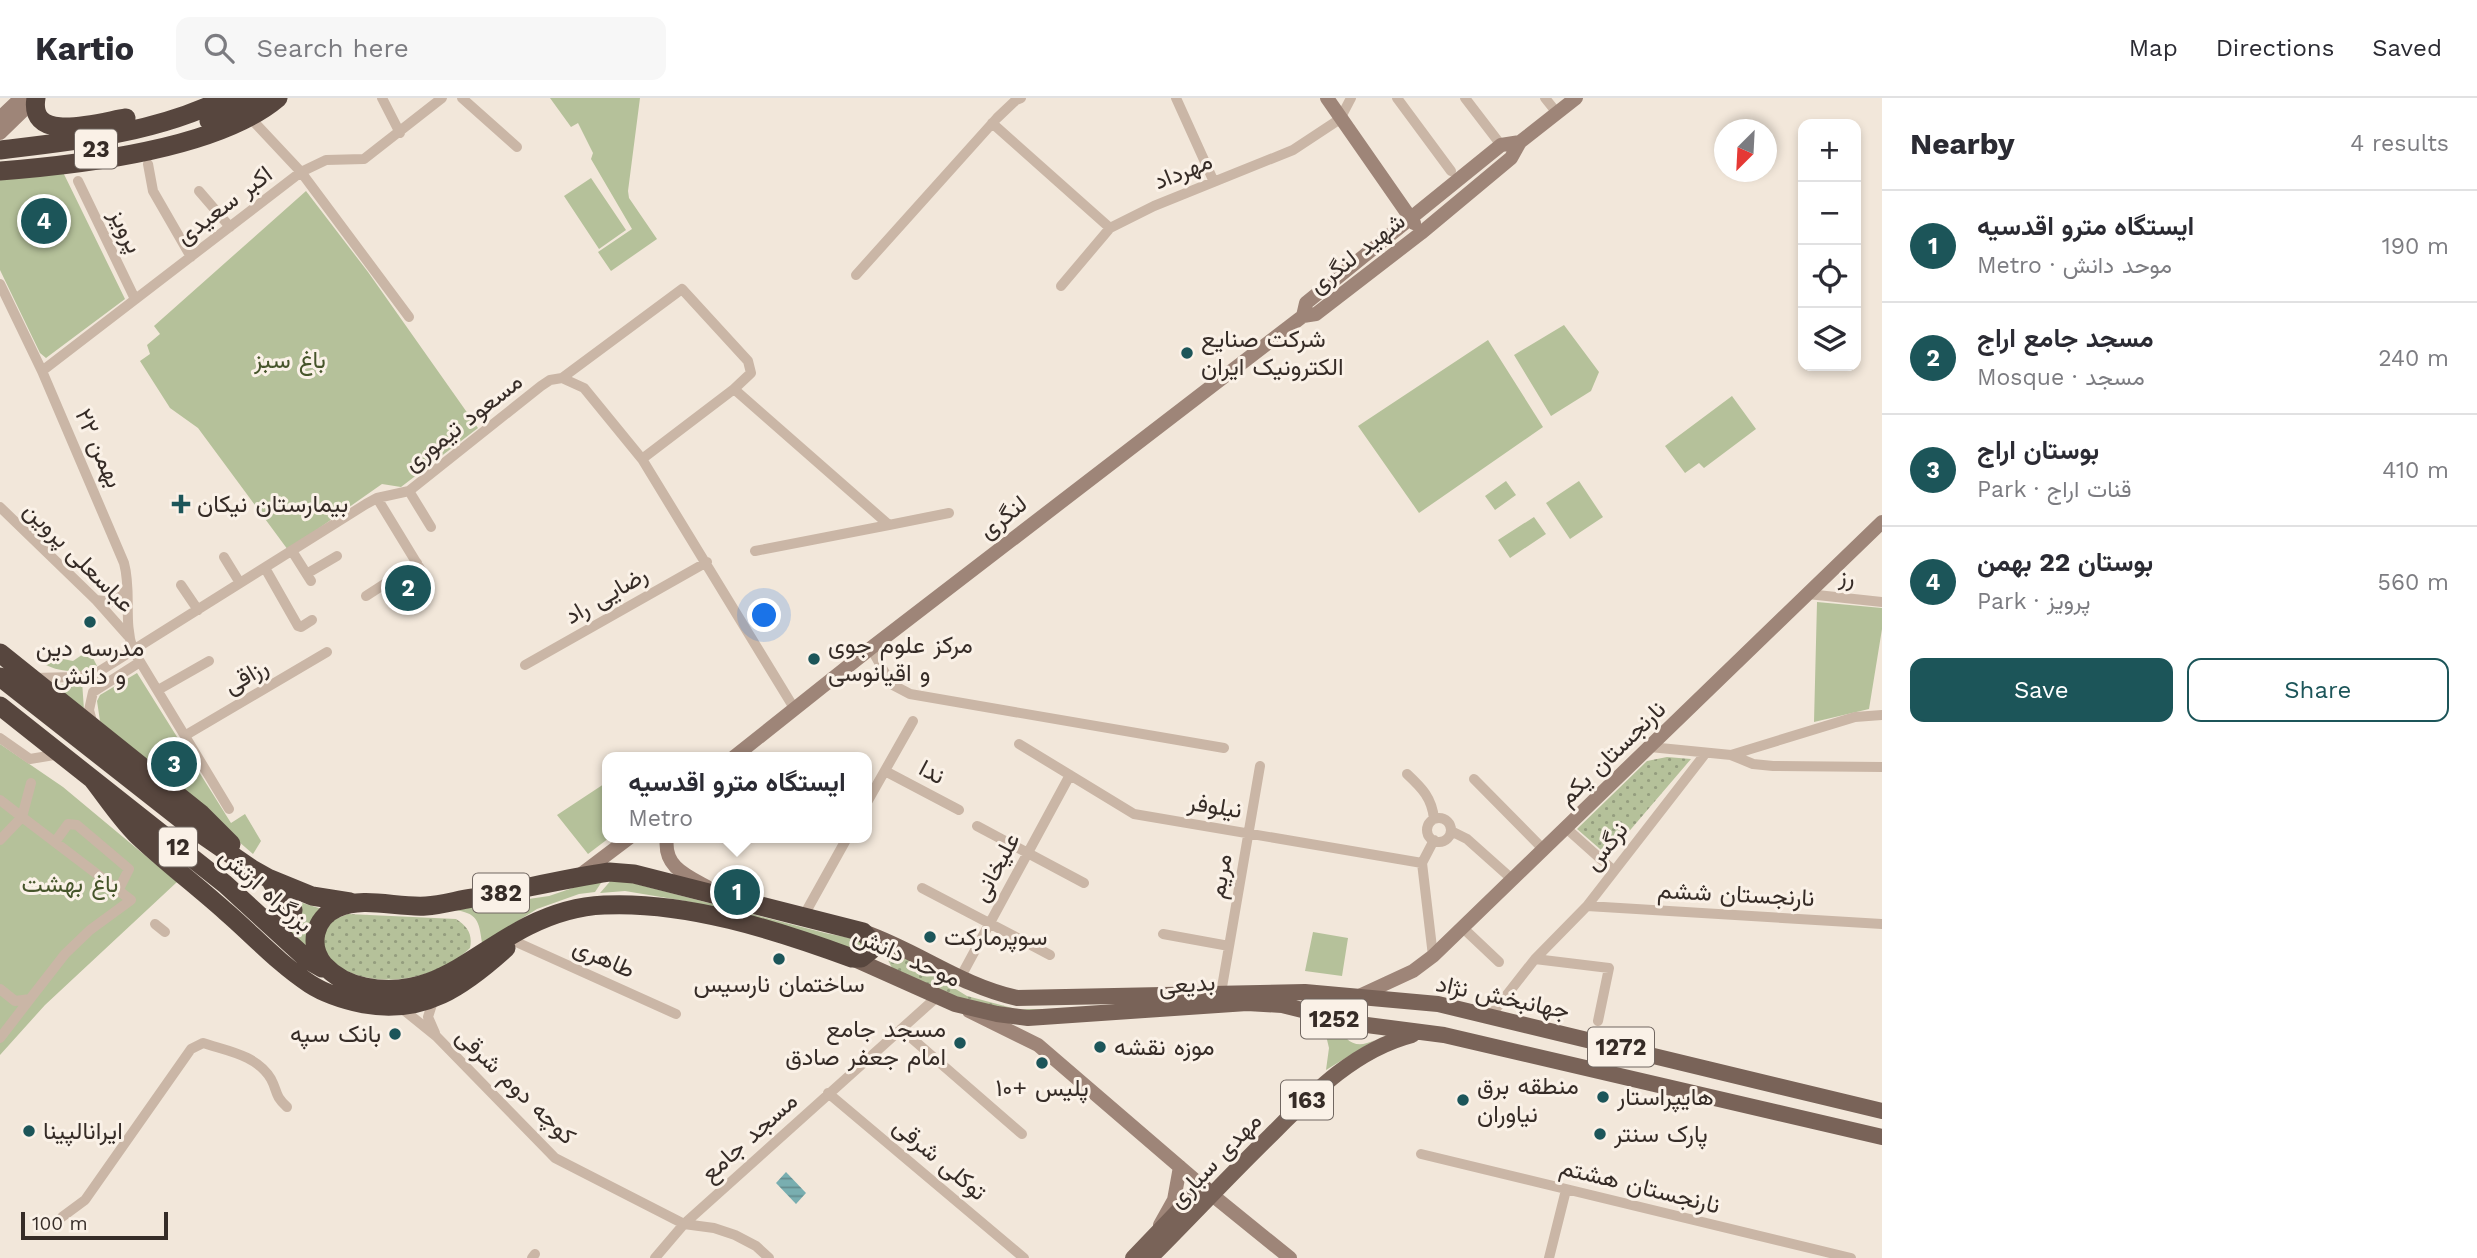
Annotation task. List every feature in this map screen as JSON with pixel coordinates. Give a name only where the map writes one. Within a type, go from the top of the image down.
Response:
[{"type":"highway","points":[[36,98],[36,117],[44,124],[59,128],[141,115],[194,98]]},
{"type":"highway","name":"23","points":[[0,150],[187,123],[226,98]]},
{"type":"highway","name":"23","points":[[0,163],[100,149],[187,123],[255,98]]},
{"type":"highway","points":[[0,172],[106,159],[211,134],[265,110],[278,98]]},
{"type":"highway","points":[[0,653],[201,814],[293,910],[291,919],[282,922],[260,916]]},
{"type":"highway","points":[[0,676],[31,678]]},
{"type":"highway","name":"بزرگراه ارتش","points":[[0,676],[191,827],[260,873],[312,896],[351,902],[425,906],[552,884],[576,877]]},
{"type":"highway","name":"بزرگراه ارتش","points":[[0,706],[225,884],[309,960],[359,986],[382,990],[407,989],[442,979],[529,925]]},
{"type":"highway","points":[[0,719],[60,754]]},
{"type":"highway","points":[[93,780],[136,834],[275,957],[307,982],[339,998],[372,1005],[400,1007],[434,998],[480,972],[529,925]]},
{"type":"highway","name":"موحد دانش","points":[[576,877],[608,872],[634,874],[863,932]]},
{"type":"highway","points":[[338,977],[319,958],[314,940],[320,922],[351,902]]},
{"type":"highway","name":"موحد دانش","points":[[529,925],[580,907],[646,906],[725,919],[793,937],[852,958]]},
{"type":"highway","points":[[852,958],[861,958],[872,950],[871,941],[863,932]]},
{"type":"main road","points":[[0,118],[21,98]]},
{"type":"main road","points":[[0,133],[36,98]]},
{"type":"main road","points":[[1327,98],[1421,233]]},
{"type":"main road","name":"شهید لنگری","points":[[1520,142],[1502,145],[1391,233],[1306,303],[1303,316],[1316,314],[1421,233],[1511,158],[1520,142],[1576,98]]},
{"type":"main road","points":[[1386,184],[1395,215],[1391,233]]},
{"type":"main road","name":"لنگری","points":[[740,752],[1303,316]]},
{"type":"main road","name":"نارنجستان یکم","points":[[1359,996],[1413,971],[1433,956],[1882,522]]},
{"type":"main road","points":[[576,877],[622,843]]},
{"type":"main road","points":[[667,843],[667,855],[680,872],[723,896]]},
{"type":"main road","name":"موحد دانش","points":[[863,932],[900,947],[959,979],[1002,995],[1031,999]]},
{"type":"main road","points":[[894,975],[884,960],[890,949],[900,947]]},
{"type":"main road","name":"موحد دانش","points":[[852,958],[894,975],[1038,1045],[1207,1190]]},
{"type":"main road","name":"بدیعی","points":[[1031,999],[1305,992],[1359,996]]},
{"type":"main road","name":"جهانبخش نژاد","points":[[1359,996],[1438,1004],[1491,1015],[1882,1111]]},
{"type":"main road","name":"بدیعی","points":[[955,1004],[997,1014],[1028,1017],[1265,1003],[1359,1024],[1421,1032]]},
{"type":"main road","name":"جهانبخش نژاد","points":[[1421,1032],[1457,1038],[1882,1137]]},
{"type":"main road","name":"مهدی سباری","points":[[1133,1258],[1194,1216],[1207,1190],[1306,1100],[1348,1066],[1394,1039],[1421,1032]]},
{"type":"main road","points":[[1740,1104],[1750,1092],[1748,1078]]},
{"type":"main road","points":[[1157,1258],[1180,1167]]},
{"type":"main road","name":"382","points":[[1207,1190],[1290,1258]]},
{"type":"main road","points":[[1123,1258],[1162,1236]]},
{"type":"main road","name":"مهدی سباری","points":[[1150,1258],[1162,1236]]},
{"type":"street","points":[[382,98],[400,133]]},
{"type":"street","name":"اکبر سعیدی","points":[[42,371],[302,172],[326,160],[364,159],[442,98]]},
{"type":"street","points":[[462,98],[517,147]]},
{"type":"street","points":[[856,275],[992,123],[1021,98]]},
{"type":"street","points":[[1175,98],[1214,182]]},
{"type":"street","points":[[1340,120],[1351,98]]},
{"type":"street","points":[[1396,98],[1451,171]]},
{"type":"street","points":[[1465,98],[1502,145]]},
{"type":"street","points":[[1545,98],[1557,113]]},
{"type":"street","name":"مهرداد","points":[[1061,286],[1110,228],[1154,206],[1293,150],[1340,120]]},
{"type":"street","points":[[255,123],[302,172],[409,317]]},
{"type":"street","points":[[992,123],[1110,228]]},
{"type":"street","points":[[148,164],[153,191],[191,257]]},
{"type":"street","name":"پرویز","points":[[78,181],[135,299]]},
{"type":"street","points":[[199,191],[230,226]]},
{"type":"street","name":"۲۲ بهمن","points":[[0,284],[42,371],[124,562],[129,581],[128,636]]},
{"type":"street","points":[[562,378],[682,289],[748,361],[751,373],[642,459]]},
{"type":"street","name":"مسعود تیموری","points":[[31,678],[95,674],[377,498],[409,491],[541,386],[550,380],[562,378],[584,388],[642,459],[794,708]]},
{"type":"street","points":[[734,389],[889,525]]},
{"type":"street","points":[[409,491],[431,527]]},
{"type":"street","points":[[377,498],[427,580]]},
{"type":"street","name":"عباسعلی پروین","points":[[0,508],[96,600],[128,636]]},
{"type":"street","points":[[755,551],[949,513]]},
{"type":"street","points":[[292,551],[310,577],[337,555]]},
{"type":"street","points":[[224,557],[240,583]]},
{"type":"street","name":"رضایی راد","points":[[525,665],[707,562]]},
{"type":"street","points":[[366,596],[417,563]]},
{"type":"street","points":[[265,568],[299,626],[302,627],[312,620]]},
{"type":"street","points":[[96,600],[104,603],[117,600],[129,581]]},
{"type":"street","points":[[181,585],[198,610]]},
{"type":"street","name":"رز","points":[[1808,594],[1882,602]]},
{"type":"street","points":[[128,636],[133,650],[229,810]]},
{"type":"street","points":[[871,648],[891,684],[909,694],[1224,748]]},
{"type":"street","name":"رزاقی","points":[[186,735],[327,652]]},
{"type":"street","points":[[158,690],[209,661]]},
{"type":"street","points":[[93,727],[89,710],[93,692],[140,662]]},
{"type":"street","points":[[1650,747],[1731,755],[1855,717],[1882,715]]},
{"type":"street","name":"ندا","points":[[872,794],[913,721]]},
{"type":"street","points":[[0,738],[30,759],[60,754]]},
{"type":"street","name":"نیلوفر","points":[[1019,744],[1134,814],[1422,863]]},
{"type":"street","name":"نرگس","points":[[1491,1015],[1535,960],[1587,906],[1705,754]]},
{"type":"street","points":[[1731,755],[1753,764],[1773,766],[1882,768]]},
{"type":"street","name":"مریم","points":[[1221,993],[1260,766]]},
{"type":"street","name":"ندا","points":[[885,771],[959,810]]},
{"type":"street","name":"علیخانی","points":[[959,979],[1070,775]]},
{"type":"street","points":[[1407,775],[1426,792],[1433,808],[1434,819]]},
{"type":"street","points":[[1474,779],[1544,850]]},
{"type":"street","points":[[0,840],[22,817],[30,783]]},
{"type":"street","points":[[0,800],[131,900],[90,930],[65,954],[0,1038]]},
{"type":"street","points":[[1451,831],[1445,840],[1434,840],[1428,835],[1427,828],[1434,819],[1447,821],[1451,831],[1467,839],[1513,880]]},
{"type":"street","points":[[55,842],[68,824],[77,825],[129,869],[118,891]]},
{"type":"street","points":[[977,826],[1084,883]]},
{"type":"street","points":[[1566,828],[1613,870]]},
{"type":"street","points":[[1433,956],[1422,863],[1434,840]]},
{"type":"street","points":[[803,917],[844,843]]},
{"type":"street","points":[[922,888],[1050,955]]},
{"type":"street","name":"نارنجستان ششم","points":[[1587,906],[1882,924]]},
{"type":"street","points":[[155,924],[164,932]]},
{"type":"street","points":[[1463,928],[1499,962]]},
{"type":"street","points":[[1163,934],[1229,946]]},
{"type":"street","name":"طاهری","points":[[514,941],[676,1014]]},
{"type":"street","points":[[1535,960],[1609,968],[1598,1021]]},
{"type":"street","points":[[0,989],[15,1001],[30,999]]},
{"type":"street","name":"مسجد جامع","points":[[655,1258],[684,1224],[938,996]]},
{"type":"street","points":[[434,998],[428,1017],[436,1036]]},
{"type":"street","name":"کوچه دوم شرقی","points":[[400,1007],[436,1036],[555,1158],[684,1224],[714,1228],[735,1235],[769,1258]]},
{"type":"street","points":[[901,1029],[1022,1134]]},
{"type":"street","points":[[62,1217],[85,1200],[191,1049],[202,1043],[256,1061],[271,1080],[276,1097],[287,1107]]},
{"type":"street","name":"توکلی شرقی","points":[[828,1093],[1024,1258]]},
{"type":"street","name":"نارنجستان هشتم","points":[[1421,1154],[1851,1258]]},
{"type":"street","points":[[1549,1258],[1566,1190]]},
{"type":"green space","points":[[550,98],[640,98],[628,191],[629,198],[657,239],[611,271],[598,252],[632,229],[591,159],[593,153],[578,123],[571,127]]},
{"type":"green space","points":[[60,166],[125,299],[46,358],[40,353],[0,270],[0,172]]},
{"type":"green space","points":[[591,178],[626,230],[599,249],[564,196]]},
{"type":"green space","name":"باغ سبز","points":[[306,191],[368,272],[478,428],[401,487],[382,484],[288,550],[198,428],[170,408],[140,361],[150,354],[147,345],[160,334],[154,326]]},
{"type":"green space","points":[[1564,325],[1599,372],[1591,391],[1551,416],[1514,355]]},
{"type":"green space","points":[[1488,340],[1543,427],[1419,513],[1358,426]]},
{"type":"green space","points":[[1732,396],[1756,429],[1704,468],[1699,463],[1685,473],[1665,446]]},
{"type":"green space","points":[[1506,481],[1516,495],[1495,510],[1485,496]]},
{"type":"green space","points":[[1579,481],[1603,517],[1570,539],[1546,503]]},
{"type":"green space","points":[[1534,517],[1546,534],[1510,558],[1498,540]]},
{"type":"green space","points":[[1817,602],[1882,608],[1882,629],[1869,709],[1814,722]]},
{"type":"green space","points":[[89,650],[97,666],[92,669],[72,671],[46,665],[63,659],[73,661]]},
{"type":"green space","points":[[137,673],[231,823],[245,814],[261,841],[253,854],[100,721],[97,701],[100,695]]},
{"type":"green space","points":[[82,681],[84,710],[55,686]]},
{"type":"green space","name":"باغ بهشت","points":[[0,744],[63,787],[177,882],[45,1005],[0,1055]]},
{"type":"green space","points":[[1667,757],[1691,759],[1608,856],[1577,829],[1647,761]]},
{"type":"green space","points":[[602,785],[602,843],[588,854],[557,815]]},
{"type":"green space","points":[[605,877],[595,892],[579,894],[537,909],[482,943],[476,919],[468,913],[454,910],[549,896]]},
{"type":"green space","points":[[613,878],[865,941],[862,952],[691,902],[625,891],[600,893]]},
{"type":"green space","points":[[293,900],[322,909],[306,948],[282,928]]},
{"type":"green space","points":[[348,914],[456,919],[468,931],[470,948],[447,965],[419,976],[386,980],[356,975],[332,961],[325,950],[323,938],[328,922]]},
{"type":"green space","points":[[1313,932],[1348,938],[1342,976],[1305,971]]},
{"type":"green space","points":[[897,953],[967,996],[1015,1009],[969,1004],[892,968],[888,960]]},
{"type":"green space","points":[[1018,1009],[1044,1009],[1057,1013]]},
{"type":"green space","points":[[1323,1023],[1345,1028],[1346,1038],[1356,1044],[1375,1040],[1326,1070],[1329,1048]]},
{"type":"water","points":[[786,1172],[806,1193],[796,1204],[776,1183]]},
{"type":"place","name":"بوستان 22 بهمن","points":[[44,221]]},
{"type":"place","name":"شرکت صنایع الکترونیک ایران","points":[[1187,353]]},
{"type":"place","name":"بیمارستان نیکان","points":[[181,504]]},
{"type":"place","name":"مسجد جامع اراج","points":[[408,588]]},
{"type":"place","name":"مدرسه دین و دانش","points":[[90,622]]},
{"type":"place","name":"مرکز علوم جوی و اقیانوسی","points":[[814,659]]},
{"type":"place","name":"بوستان اراج","points":[[174,764]]},
{"type":"place","name":"ایستگاه مترو اقدسیه","points":[[737,892]]},
{"type":"place","name":"سوپرمارکت","points":[[930,937]]},
{"type":"place","name":"ساختمان نارسیس","points":[[779,959]]},
{"type":"place","name":"بانک سپه","points":[[395,1034]]},
{"type":"place","name":"مسجد جامع امام جعفر صادق","points":[[960,1043]]},
{"type":"place","name":"موزه نقشه","points":[[1100,1047]]},
{"type":"place","name":"پلیس +۱۰","points":[[1042,1063]]},
{"type":"place","name":"هایپراستار","points":[[1603,1097]]},
{"type":"place","name":"منطقه برق نیاوران","points":[[1463,1100]]},
{"type":"place","name":"ایرانالپینا","points":[[29,1131]]},
{"type":"place","name":"پارک سنتر","points":[[1600,1134]]}]
